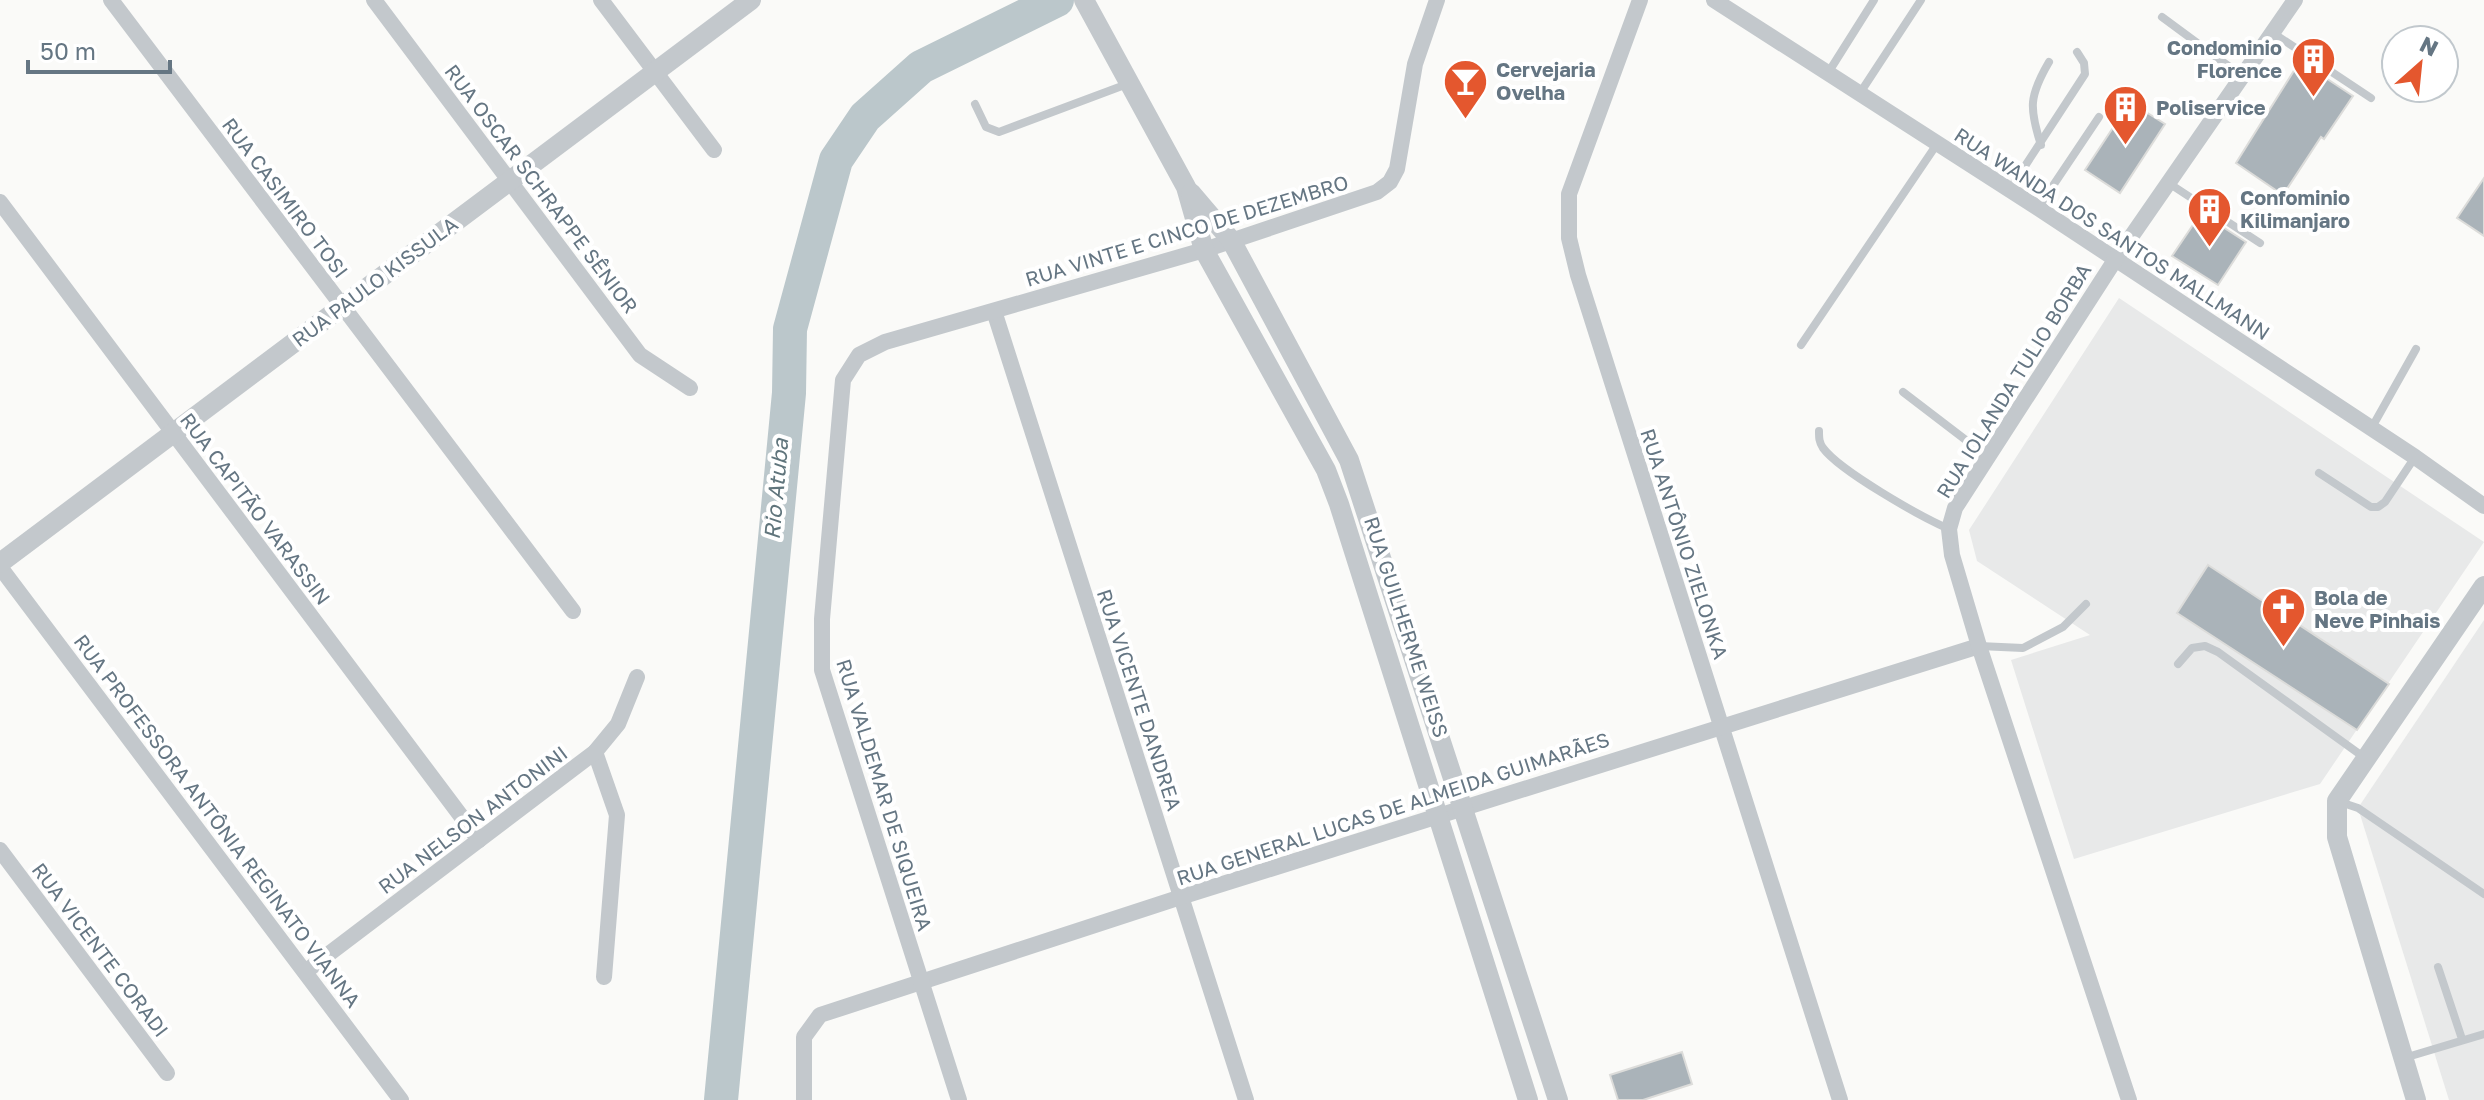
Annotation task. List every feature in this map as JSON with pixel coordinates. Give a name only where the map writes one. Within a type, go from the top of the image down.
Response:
[{"type":"street","name":"RUA CASIMIRO TOSI","points":[[111,0],[573,611]]},
{"type":"street","name":"RUA OSCAR SCHRAPPE SÊNIOR","points":[[374,0],[640,355],[690,388]]},
{"type":"street","points":[[601,0],[714,150]]},
{"type":"street","name":"RUA PAULO KISSULA","points":[[0,565],[751,0]]},
{"type":"street","name":"RUA GUILHERME WEISS","points":[[1084,0],[1186,187],[1231,240],[1349,460],[1558,1100]]},
{"type":"street","name":"RUA VINTE E CINCO DE DEZEMBRO","points":[[859,355],[885,342],[1204,250],[1377,192],[1390,182],[1397,169],[1415,64],[1437,0]]},
{"type":"street","name":"RUA ANTÔNIO ZIELONKA","points":[[1640,0],[1569,194],[1569,238],[1578,275],[1840,1100]]},
{"type":"street","name":"RUA WANDA DOS SANTOS MALLMANN","points":[[1714,0],[2038,208],[2415,457],[2484,506]]},
{"type":"street","name":"RUA IOLANDA TULIO BORBA","points":[[2129,1100],[1979,646],[1952,555],[1949,529],[1955,508],[2115,260],[2295,0]]},
{"type":"street","name":"RUA GUILHERME WEISS","points":[[1186,187],[1204,250],[1326,470],[1339,504],[1528,1100]]},
{"type":"street","name":"RUA CAPITÃO VARASSIN","points":[[0,202],[479,840]]},
{"type":"street","name":"RUA VICENTE DANDREA","points":[[994,311],[1246,1100]]},
{"type":"street","name":"RUA VALDEMAR DE SIQUEIRA","points":[[859,355],[843,380],[822,619],[822,670],[959,1100]]},
{"type":"street","name":"RUA PROFESSORA ANTÔNIA REGINATO VIANNA","points":[[0,565],[401,1100]]},
{"type":"street","points":[[2416,1100],[2337,837],[2337,801],[2484,586]]},
{"type":"street","name":"RUA GENERAL LUCAS DE ALMEIDA GUIMARÃES","points":[[804,1100],[804,1037],[820,1015],[1438,815],[1979,646]]},
{"type":"street","name":"RUA NELSON ANTONINI","points":[[305,972],[595,752],[618,724],[637,677]]},
{"type":"street","points":[[595,752],[617,815],[604,977]]},
{"type":"street","name":"RUA VICENTE CORADI","points":[[0,850],[167,1073]]},
{"type":"lane","points":[[1828,73],[1874,0]]},
{"type":"lane","points":[[1860,93],[1921,0]]},
{"type":"lane","points":[[2162,17],[2243,76]]},
{"type":"lane","points":[[2273,33],[2371,98]]},
{"type":"lane","points":[[2010,190],[2085,74],[2084,63],[2077,52]]},
{"type":"lane","points":[[2041,145],[2031,104],[2036,84],[2049,62]]},
{"type":"lane","points":[[975,104],[986,127],[999,132],[1130,83]]},
{"type":"lane","points":[[2038,208],[2099,117]]},
{"type":"lane","points":[[1801,345],[1937,143]]},
{"type":"lane","points":[[2170,184],[2260,243]]},
{"type":"lane","points":[[2371,429],[2416,349]]},
{"type":"lane","points":[[1903,392],[1989,458]]},
{"type":"lane","points":[[1819,431],[1824,448],[1845,467],[1922,517],[1949,529]]},
{"type":"lane","points":[[2319,473],[2371,507],[2378,507],[2385,502],[2415,457]]},
{"type":"lane","points":[[1979,646],[2023,648],[2063,627],[2086,604]]},
{"type":"lane","points":[[2178,664],[2192,648],[2205,646],[2218,652],[2365,758]]},
{"type":"lane","points":[[2337,801],[2358,808],[2484,894]]},
{"type":"lane","points":[[2438,967],[2462,1039]]},
{"type":"lane","points":[[2403,1059],[2484,1034]]},
{"type":"shaded area","points":[[2119,298],[2484,542],[2320,784],[2074,859],[2011,660],[2090,635],[1977,561],[1969,530]]},
{"type":"shaded area","points":[[2484,620],[2484,1100],[2449,1100],[2358,808]]},
{"type":"building","points":[[2300,61],[2353,96],[2324,139],[2321,137],[2283,195],[2236,163]]},
{"type":"building","name":"Poliservice","points":[[2130,102],[2165,124],[2120,193],[2085,170]]},
{"type":"building","points":[[2484,178],[2484,236],[2457,218]]},
{"type":"building","name":"Confominio Kilimanjaro","points":[[2201,213],[2246,242],[2218,285],[2172,256]]},
{"type":"building","name":"Bola de Neve Pinhais","points":[[2208,565],[2389,684],[2357,730],[2177,613]]},
{"type":"building","points":[[1682,1052],[1692,1084],[1643,1100],[1618,1100],[1610,1075]]},
{"type":"waterway","name":"Rio Atuba","points":[[721,1100],[789,393],[790,329],[836,160],[865,117],[921,67],[1057,0]]},
{"type":"place","name":"Condominio Florence","points":[[2313,99]]},
{"type":"place","name":"Cervejaria Ovelha","points":[[1465,121]]},
{"type":"place","name":"Poliservice","points":[[2125,147]]},
{"type":"place","name":"Confominio Kilimanjaro","points":[[2209,249]]},
{"type":"place","name":"Bola de Neve Pinhais","points":[[2283,648]]}]
